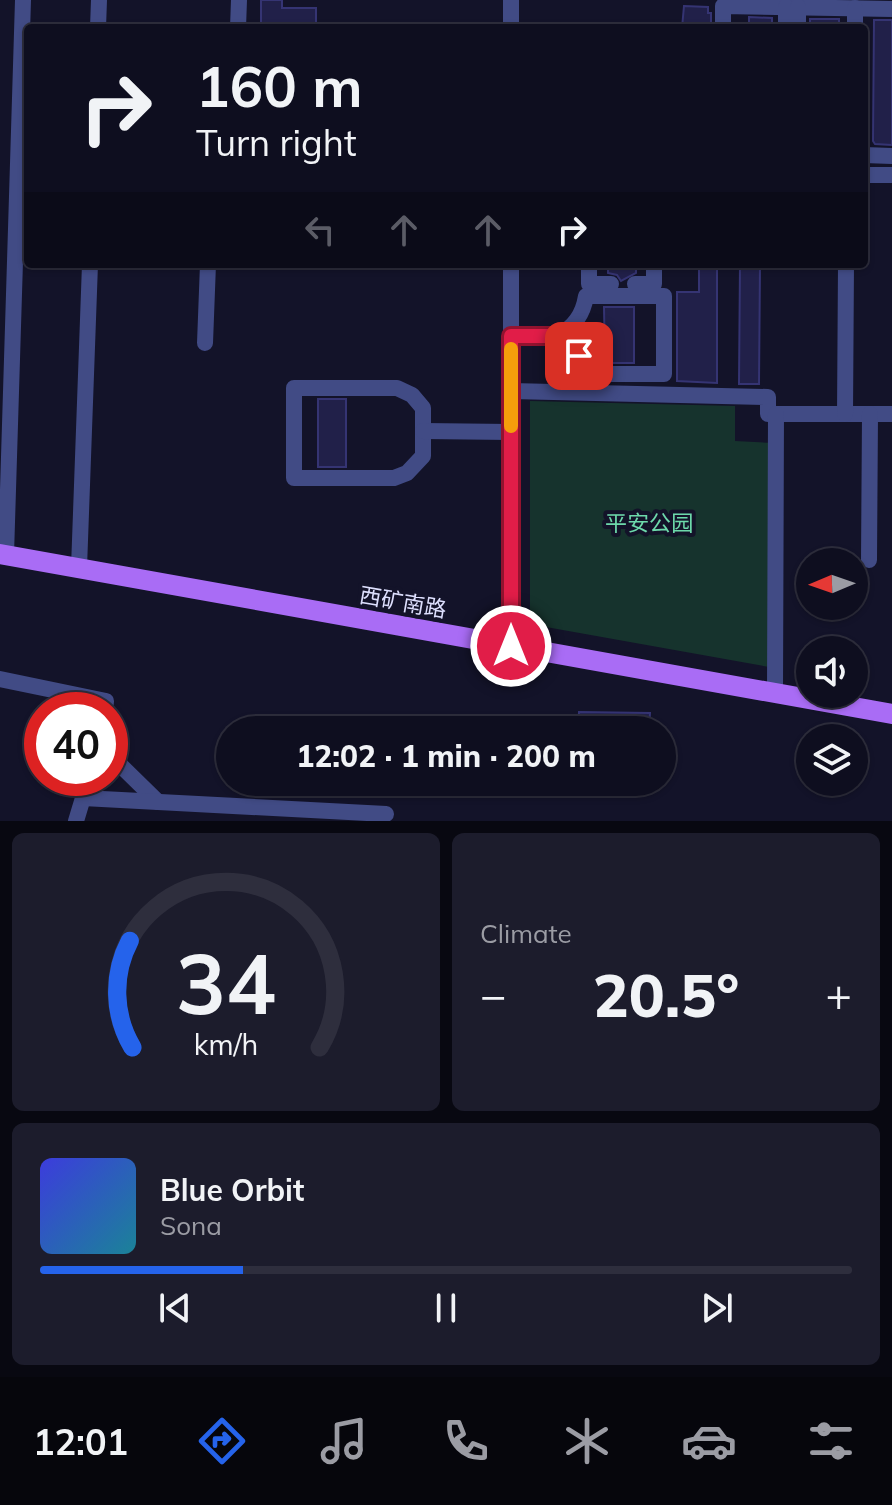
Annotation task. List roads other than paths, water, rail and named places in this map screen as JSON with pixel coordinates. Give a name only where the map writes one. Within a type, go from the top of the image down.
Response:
[{"type":"main road","name":"西矿南路","points":[[3,554],[892,714]]},
{"type":"street","points":[[3,554],[23,0]]},
{"type":"street","points":[[98,24],[99,0]]},
{"type":"street","points":[[238,24],[239,0]]},
{"type":"street","points":[[511,0],[511,24]]},
{"type":"street","points":[[723,24],[723,6],[892,9]]},
{"type":"street","points":[[787,24],[792,7]]},
{"type":"street","points":[[792,7],[797,24]]},
{"type":"street","points":[[855,8],[855,24]]},
{"type":"street","points":[[868,155],[892,156]]},
{"type":"street","points":[[868,175],[892,175]]},
{"type":"street","points":[[79,568],[90,268]]},
{"type":"street","points":[[205,343],[208,268]]},
{"type":"street","points":[[511,268],[511,646]]},
{"type":"street","points":[[589,268],[589,284],[654,284],[654,268]]},
{"type":"street","points":[[845,414],[846,268]]},
{"type":"street","points":[[511,336],[558,336],[579,318],[586,296],[664,296],[664,374],[586,374],[579,356],[558,336]]},
{"type":"street","points":[[294,388],[397,388],[412,395],[423,408],[423,431],[423,456],[414,469],[400,476],[294,478],[294,388]]},
{"type":"street","points":[[511,391],[768,397],[768,414],[892,414]]},
{"type":"street","points":[[775,693],[776,414]]},
{"type":"street","points":[[869,560],[870,414]]},
{"type":"street","points":[[423,431],[511,432]]},
{"type":"street","points":[[0,679],[63,692]]},
{"type":"street","points":[[128,773],[158,802]]},
{"type":"street","points":[[76,821],[83,798],[386,814]]},
{"type":"park label","name":"平安公园","points":[[649,523]]}]
